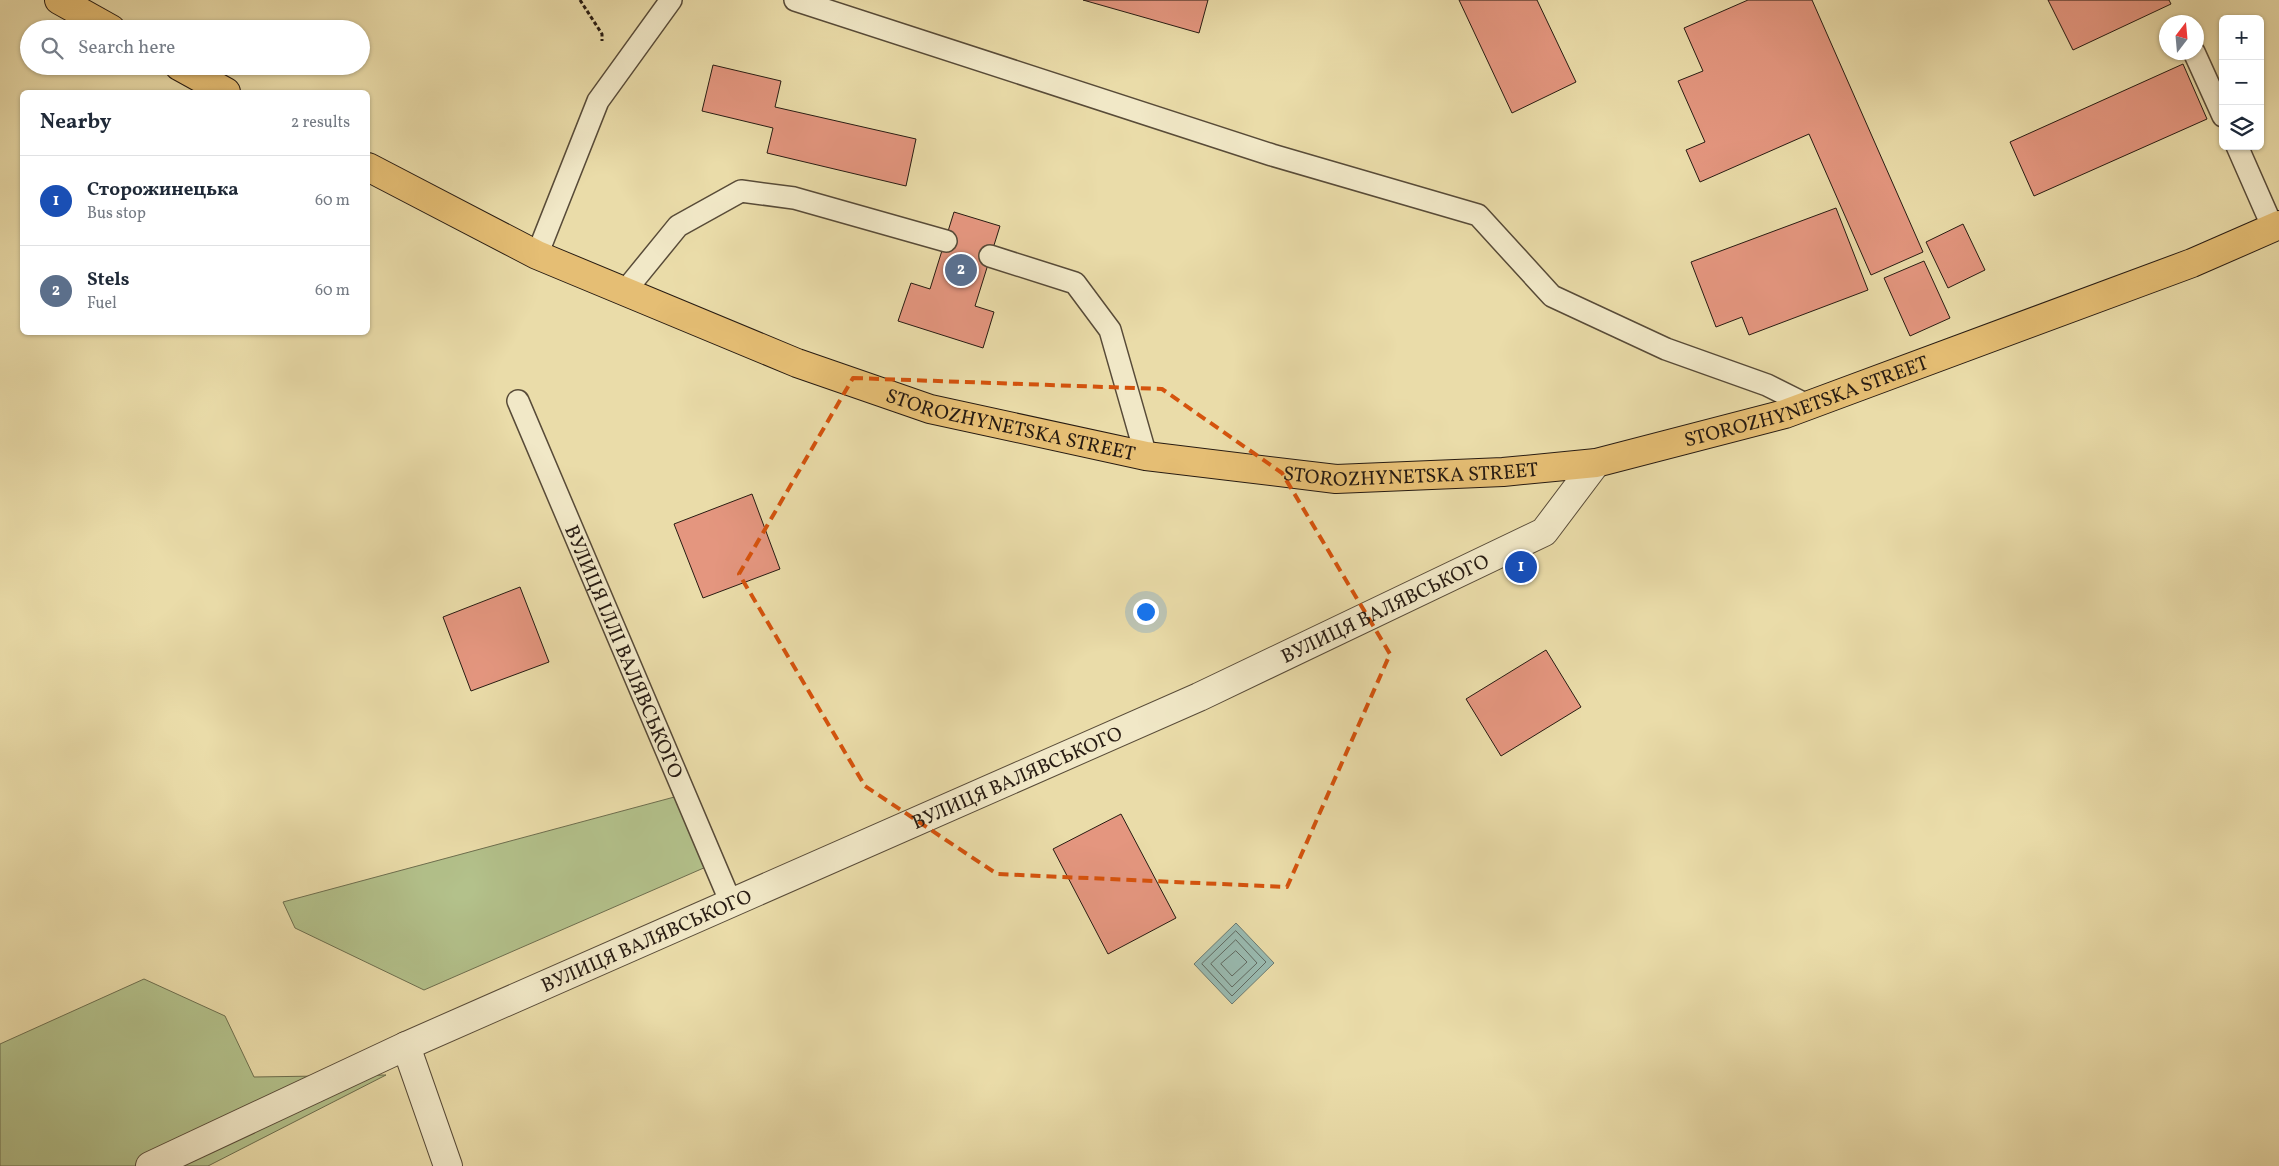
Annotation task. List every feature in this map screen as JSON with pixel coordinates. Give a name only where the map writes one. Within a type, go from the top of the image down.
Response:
[{"type":"main road","points":[[59,0],[95,20]]},
{"type":"main road","points":[[195,75],[222,90]]},
{"type":"main road","name":"STOROZHYNETSKA STREET","points":[[370,168],[537,255],[797,363],[930,409],[1146,456],[1336,479],[1503,472],[1596,462],[1785,414],[2192,264],[2276,227]]},
{"type":"street","name":"ВУЛИЦЯ ВАЛЯВСЬКОГО","points":[[150,1166],[406,1046],[1199,698],[1544,532],[1596,462]]},
{"type":"street","points":[[406,1046],[448,1166]]},
{"type":"lane","points":[[537,255],[598,101],[671,0]]},
{"type":"lane","points":[[795,0],[1272,155],[1478,215],[1552,296],[1666,349],[1767,386],[1807,405]]},
{"type":"lane","points":[[2198,60],[2219,107]]},
{"type":"lane","points":[[2238,150],[2276,227]]},
{"type":"lane","points":[[625,291],[678,226],[741,190],[794,198],[946,241]]},
{"type":"lane","points":[[990,256],[1075,283],[1110,330],[1146,456]]},
{"type":"lane","name":"ВУЛИЦЯ ІЛЛІ ВАЛЯВСЬКОГО","points":[[518,400],[731,903]]},
{"type":"highlighted area","points":[[853,378],[1162,389],[1282,473],[1390,654],[1287,887],[997,874],[865,786],[739,574]]},
{"type":"green space","points":[[693,792],[722,860],[424,990],[295,928],[283,902]]},
{"type":"green space","points":[[144,979],[225,1016],[254,1077],[386,1075],[208,1166],[0,1166],[0,1044]]},
{"type":"water","points":[[1236,923],[1274,963],[1232,1004],[1194,964]]},
{"type":"building","points":[[1083,0],[1208,0],[1199,33]]},
{"type":"building","points":[[1459,0],[1537,0],[1576,82],[1512,113]]},
{"type":"building","points":[[1748,0],[1812,0],[1923,252],[1871,275],[1809,134],[1700,182],[1686,150],[1705,142],[1678,81],[1703,71],[1684,28]]},
{"type":"building","points":[[2048,0],[2169,0],[2171,4],[2073,50]]},
{"type":"building","points":[[2183,64],[2207,119],[2034,196],[2010,142]]},
{"type":"building","points":[[713,65],[781,81],[775,107],[916,139],[906,186],[767,153],[773,128],[702,111]]},
{"type":"building","points":[[1836,208],[1868,290],[1749,335],[1742,317],[1716,327],[1691,262]]},
{"type":"building","points":[[954,212],[1000,226],[975,306],[994,312],[983,348],[898,321],[911,283],[930,289]]},
{"type":"building","points":[[1963,224],[1985,270],[1948,288],[1926,242]]},
{"type":"building","points":[[1924,261],[1950,318],[1910,336],[1884,278]]},
{"type":"building","points":[[752,494],[780,569],[703,598],[674,524]]},
{"type":"building","points":[[520,587],[549,662],[471,691],[443,617]]},
{"type":"building","points":[[1546,650],[1581,707],[1501,756],[1466,699]]},
{"type":"building","points":[[1121,814],[1176,918],[1108,954],[1053,849]]},
{"type":"place","name":"Stels","points":[[961,270]]},
{"type":"place","name":"Сторожинецька","points":[[1521,567]]}]
